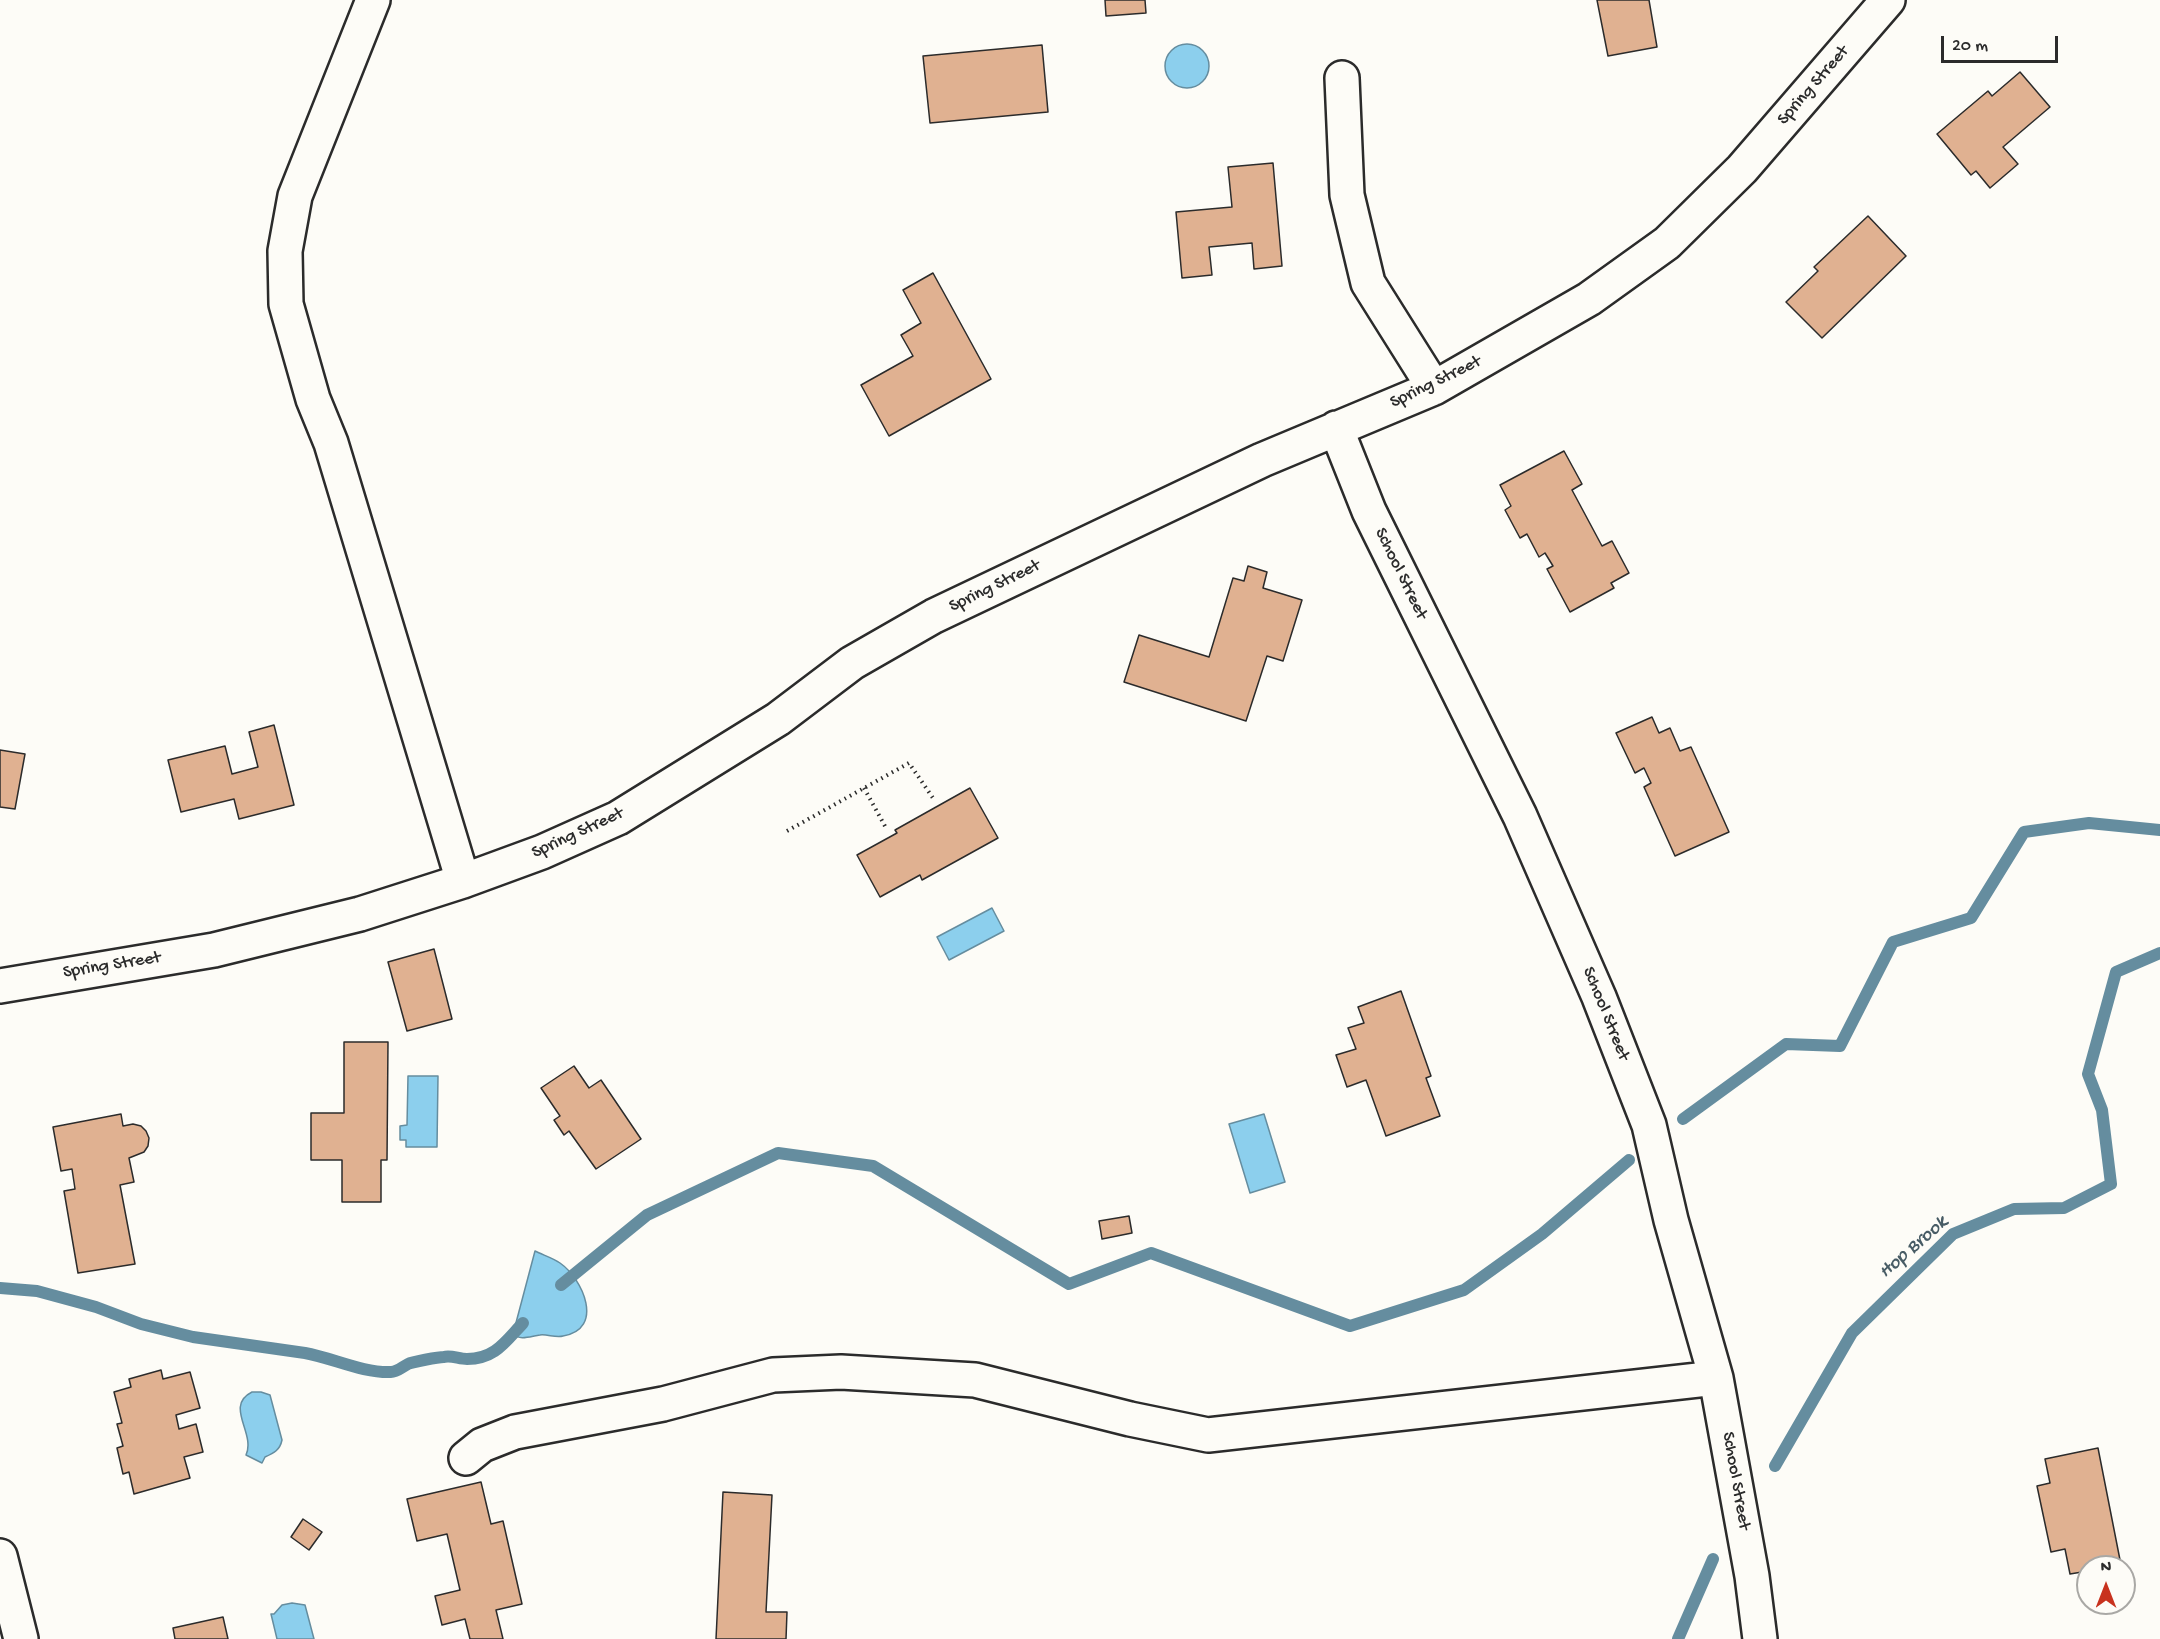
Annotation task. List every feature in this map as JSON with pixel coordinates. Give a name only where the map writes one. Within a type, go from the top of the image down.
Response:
[{"type":"street","points":[[373,0],[294,196],[285,251],[286,304],[313,399],[331,443],[463,881]]},
{"type":"street","name":"Spring Street","points":[[0,986],[214,950],[360,914],[463,881],[542,852],[618,818],[778,719],[852,663],[934,616],[1252,465],[1434,388],[1589,299],[1667,243],[1742,169],[1887,0]]},
{"type":"street","points":[[1342,78],[1347,195],[1368,283],[1434,388]]},
{"type":"street","name":"School Street","points":[[1336,428],[1369,512],[1520,816],[1599,997],[1650,1125],[1671,1220],[1716,1378],[1752,1576],[1760,1639]]},
{"type":"street","points":[[466,1458],[482,1444],[514,1432],[663,1404],[773,1375],[841,1372],[975,1380],[1130,1419],[1208,1435],[1716,1378]]},
{"type":"street","points":[[0,1556],[21,1639]]},
{"type":"path","points":[[787,831],[909,763],[933,798]]},
{"type":"path","points":[[864,788],[886,828]]},
{"type":"water","points":[[1187,44],[1202,51],[1209,66],[1202,81],[1187,88],[1172,81],[1165,66],[1172,51]]},
{"type":"water","points":[[992,908],[1004,931],[949,960],[937,937]]},
{"type":"water","points":[[408,1076],[438,1076],[437,1147],[406,1147],[406,1140],[400,1140],[400,1126],[407,1125]]},
{"type":"water","points":[[1264,1114],[1285,1182],[1250,1193],[1229,1124]]},
{"type":"water","points":[[535,1251],[560,1263],[576,1280],[582,1291],[587,1314],[583,1324],[576,1332],[560,1336],[543,1335],[522,1338],[513,1334]]},
{"type":"water","points":[[252,1392],[270,1395],[282,1440],[278,1449],[265,1457],[262,1463],[246,1455],[247,1438],[240,1412],[244,1398]]},
{"type":"water","points":[[292,1603],[305,1605],[314,1639],[277,1639],[271,1614],[274,1614],[282,1605]]},
{"type":"building","points":[[1105,0],[1145,0],[1146,13],[1106,16]]},
{"type":"building","points":[[1597,0],[1649,0],[1657,47],[1608,56]]},
{"type":"building","points":[[1042,45],[1048,112],[930,123],[923,56]]},
{"type":"building","points":[[2020,72],[2050,107],[2003,147],[2018,164],[1990,188],[1976,171],[1971,175],[1937,134],[1988,91],[1992,96]]},
{"type":"building","points":[[1273,163],[1282,266],[1254,269],[1252,243],[1209,247],[1212,275],[1182,278],[1176,212],[1232,207],[1228,167]]},
{"type":"building","points":[[1868,216],[1906,256],[1822,338],[1786,302],[1818,271],[1814,267]]},
{"type":"building","points":[[933,273],[991,379],[889,436],[861,385],[913,356],[901,335],[921,323],[903,290]]},
{"type":"building","points":[[1564,451],[1582,484],[1572,490],[1602,546],[1612,541],[1629,573],[1611,583],[1614,588],[1570,612],[1547,569],[1553,566],[1545,553],[1539,557],[1527,534],[1520,538],[1505,510],[1511,506],[1500,485]]},
{"type":"building","points":[[1248,566],[1267,572],[1263,588],[1302,600],[1283,661],[1267,656],[1246,721],[1124,682],[1139,635],[1209,657],[1233,578],[1244,581]]},
{"type":"building","points":[[1652,717],[1659,733],[1670,728],[1680,751],[1691,747],[1729,832],[1675,856],[1644,787],[1651,783],[1644,768],[1635,773],[1616,733]]},
{"type":"building","points":[[274,725],[294,805],[239,819],[234,799],[181,812],[168,760],[225,746],[232,774],[258,767],[249,732]]},
{"type":"building","points":[[0,750],[25,754],[15,809],[0,807]]},
{"type":"building","points":[[970,788],[998,838],[922,880],[920,875],[880,897],[857,855],[897,833],[895,830]]},
{"type":"building","points":[[434,949],[452,1019],[407,1031],[388,962]]},
{"type":"building","points":[[1401,991],[1431,1076],[1426,1078],[1440,1116],[1386,1136],[1366,1080],[1347,1087],[1336,1055],[1356,1049],[1348,1028],[1364,1023],[1358,1007]]},
{"type":"building","points":[[344,1042],[388,1042],[387,1160],[381,1160],[381,1202],[342,1202],[342,1160],[311,1160],[311,1113],[344,1113]]},
{"type":"building","points":[[574,1066],[589,1088],[601,1080],[641,1139],[596,1169],[569,1131],[564,1135],[554,1120],[560,1116],[541,1088]]},
{"type":"building","points":[[121,1114],[123,1126],[133,1124],[141,1126],[149,1138],[144,1152],[129,1158],[134,1182],[120,1185],[135,1264],[78,1273],[64,1191],[75,1189],[72,1169],[61,1171],[53,1127]]},
{"type":"building","points":[[1129,1216],[1132,1233],[1102,1239],[1099,1221]]},
{"type":"building","points":[[161,1370],[163,1379],[190,1372],[200,1408],[176,1415],[179,1429],[196,1424],[203,1452],[184,1457],[190,1478],[134,1494],[129,1472],[123,1474],[117,1448],[123,1446],[117,1424],[122,1423],[114,1392],[131,1387],[129,1379]]},
{"type":"building","points":[[2098,1448],[2119,1555],[2076,1555],[2076,1573],[2070,1574],[2065,1549],[2051,1552],[2037,1486],[2050,1483],[2045,1459]]},
{"type":"building","points":[[481,1482],[491,1524],[503,1521],[522,1604],[496,1610],[503,1639],[470,1639],[465,1619],[442,1625],[435,1596],[460,1590],[447,1534],[417,1541],[407,1499]]},
{"type":"building","points":[[723,1492],[772,1495],[766,1612],[787,1612],[786,1639],[716,1639]]},
{"type":"building","points":[[303,1519],[322,1532],[309,1550],[291,1537]]},
{"type":"building","points":[[223,1617],[228,1639],[175,1639],[173,1628]]},
{"type":"waterway","points":[[1683,1119],[1786,1044],[1840,1046],[1893,942],[1971,918],[2024,832],[2089,823],[2160,830]]},
{"type":"waterway","name":"Hop Brook","points":[[1775,1466],[1852,1333],[1953,1234],[2014,1209],[2064,1208],[2111,1184],[2102,1110],[2088,1074],[2116,972],[2160,953]]},
{"type":"waterway","points":[[561,1285],[647,1215],[778,1153],[873,1166],[1069,1284],[1151,1253],[1350,1326],[1464,1290],[1542,1234],[1629,1160]]},
{"type":"waterway","points":[[0,1288],[37,1291],[96,1307],[141,1324],[193,1337],[305,1353],[380,1372],[393,1372],[410,1363],[449,1356],[467,1359],[485,1356],[505,1343],[523,1323]]},
{"type":"waterway","name":"Hop Brook","points":[[1678,1639],[1713,1559]]}]
